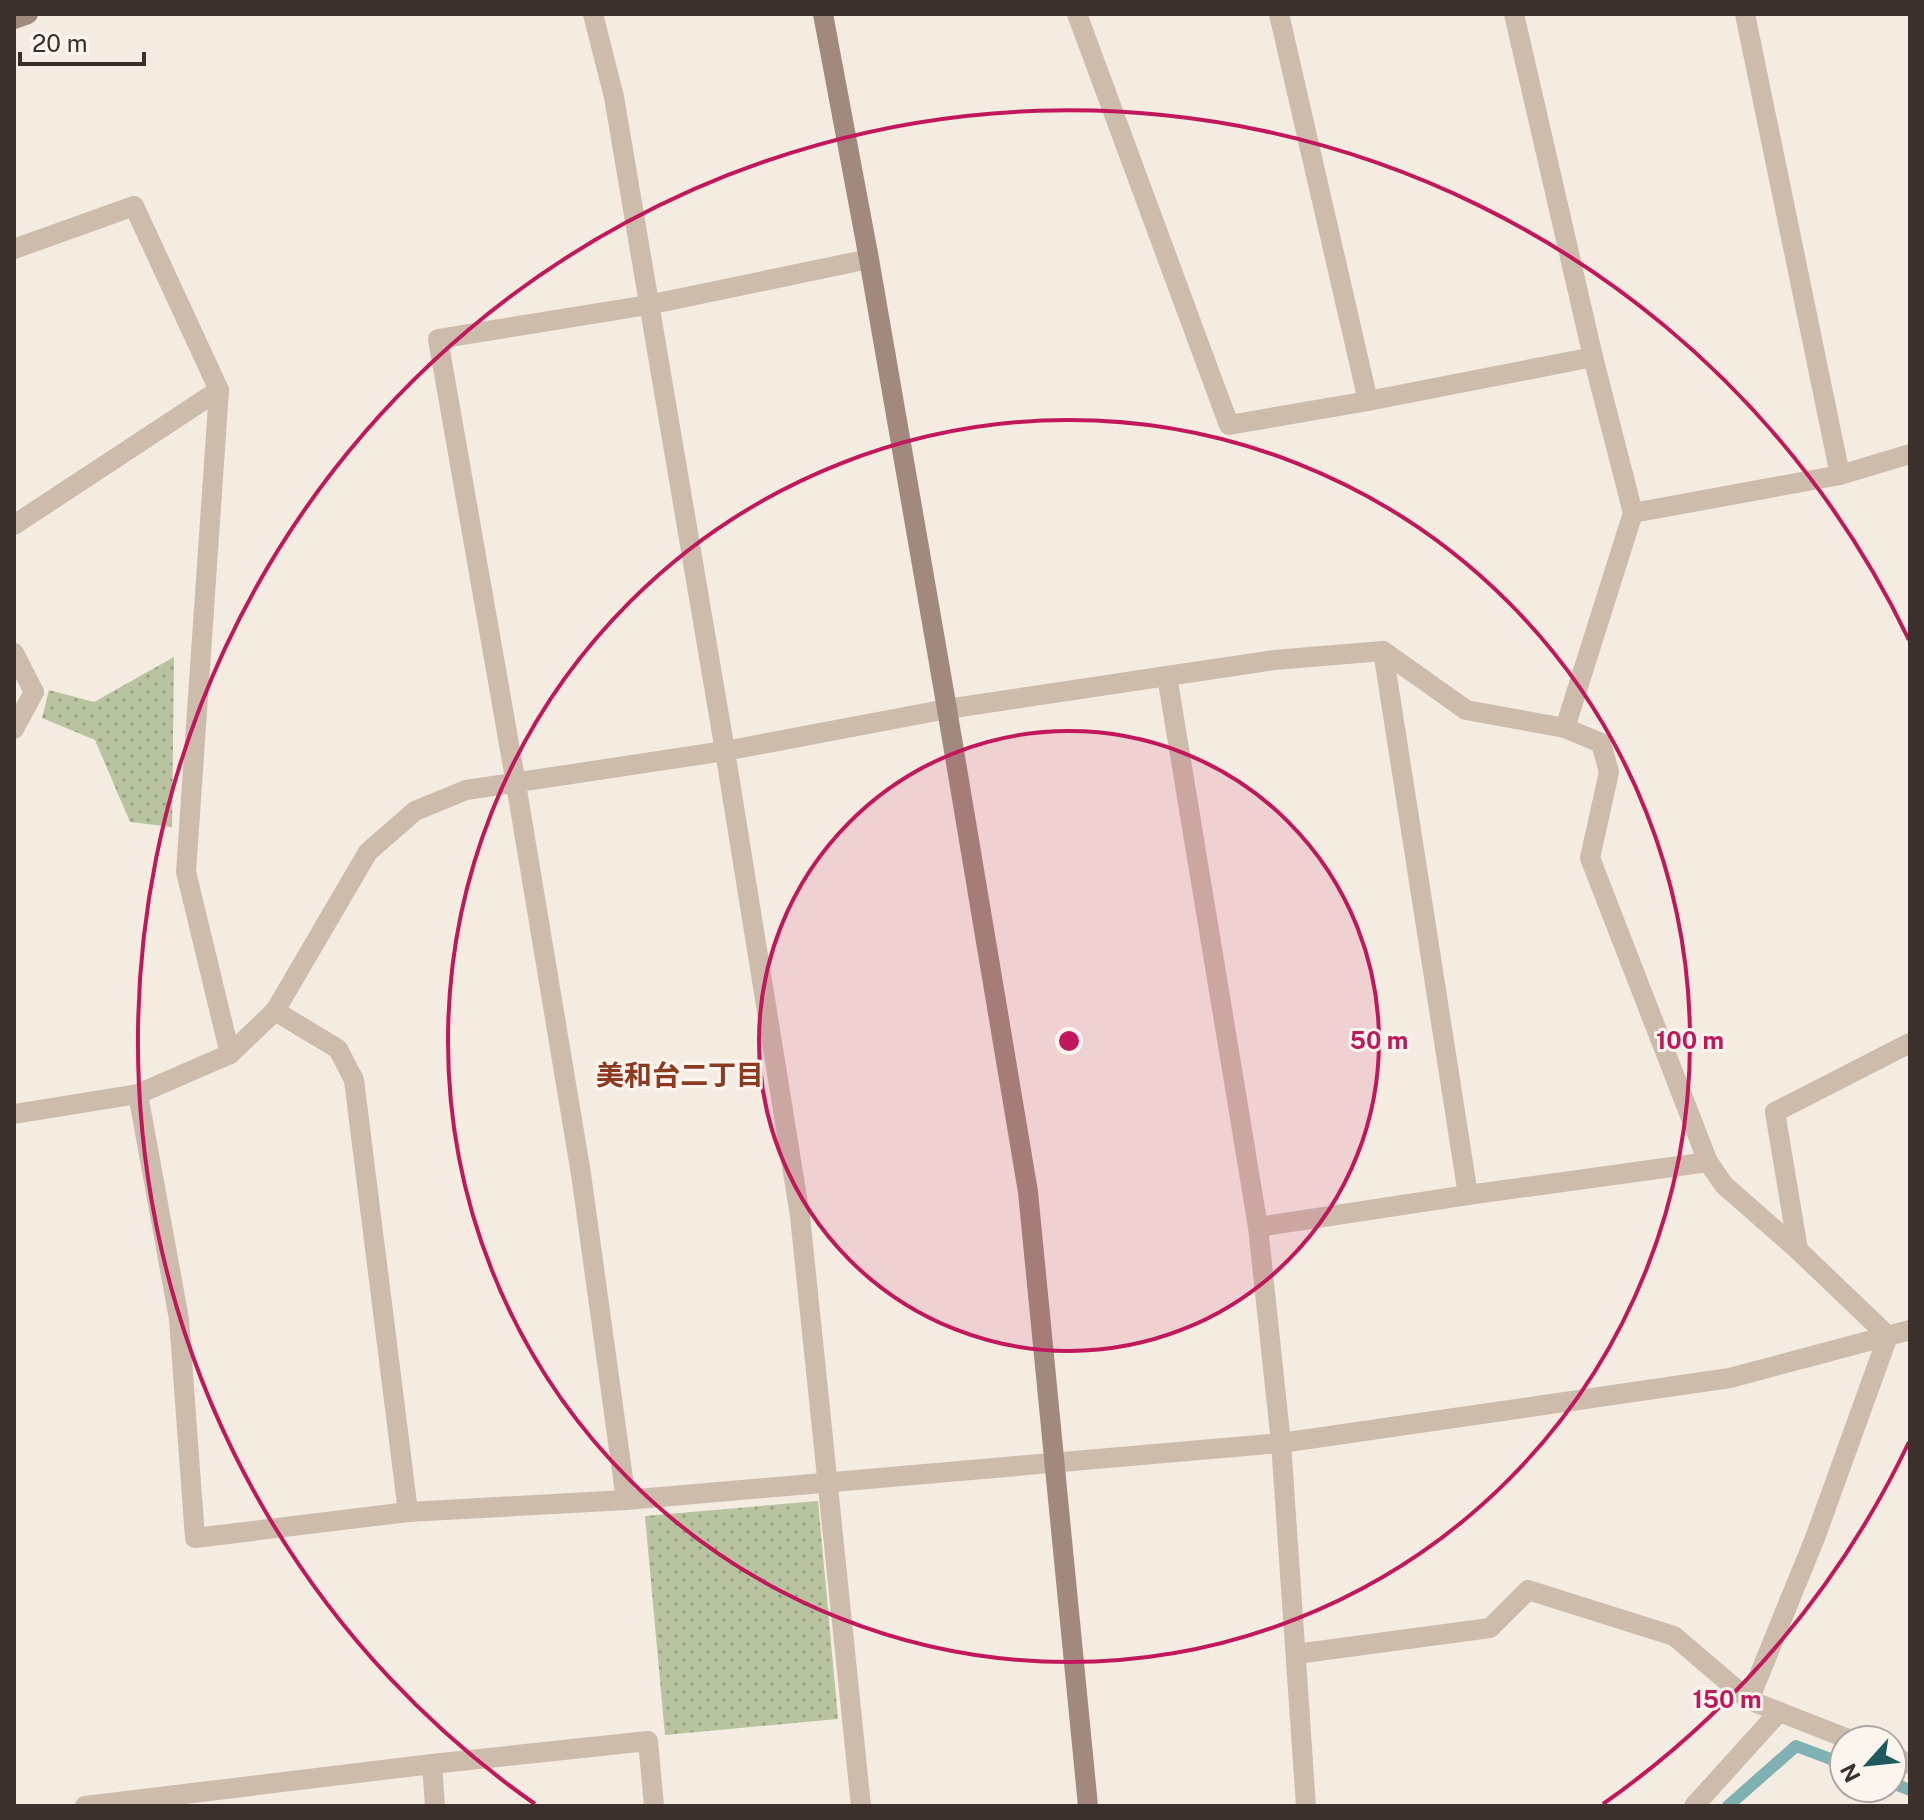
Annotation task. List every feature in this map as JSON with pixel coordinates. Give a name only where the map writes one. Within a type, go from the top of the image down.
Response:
[{"type":"street","points":[[14,19],[28,14]]},
{"type":"street","points":[[593,14],[614,97],[800,1216],[861,1806]]},
{"type":"street","points":[[823,14],[869,259],[1028,1192],[1088,1806]]},
{"type":"street","points":[[1077,14],[1229,425],[1593,357]]},
{"type":"street","points":[[1279,14],[1368,401]]},
{"type":"street","points":[[1514,14],[1593,357],[1633,513],[1565,728]]},
{"type":"street","points":[[1745,14],[1840,475]]},
{"type":"street","points":[[14,249],[134,206],[219,390],[186,872],[230,1054]]},
{"type":"street","points":[[626,1500],[581,1174],[438,339],[648,305],[869,259]]},
{"type":"street","points":[[14,525],[219,390]]},
{"type":"street","points":[[1633,513],[1840,475],[1910,454]]},
{"type":"street","points":[[1383,651],[1468,1195]]},
{"type":"street","points":[[14,1114],[138,1094],[230,1054],[275,1011],[368,852],[415,811],[466,790],[725,751],[947,709],[1274,660],[1383,651],[1466,710],[1565,728],[1601,743],[1609,772],[1590,858],[1708,1162],[1724,1185],[1888,1336]]},
{"type":"street","points":[[14,653],[34,692],[14,729]]},
{"type":"street","points":[[1167,676],[1258,1227],[1281,1443],[1306,1806]]},
{"type":"street","points":[[275,1011],[338,1049],[354,1080],[408,1512]]},
{"type":"street","points":[[1798,1250],[1775,1112],[1910,1043]]},
{"type":"street","points":[[138,1094],[179,1319],[195,1538],[408,1512],[626,1500],[1281,1443],[1730,1378],[1910,1330]]},
{"type":"street","points":[[1258,1227],[1708,1162]]},
{"type":"street","points":[[1749,1700],[1815,1538],[1888,1336]]},
{"type":"street","points":[[1296,1654],[1490,1628],[1528,1590],[1674,1636],[1749,1700],[1828,1731]]},
{"type":"street","points":[[1694,1806],[1779,1712]]},
{"type":"street","points":[[85,1806],[218,1799],[432,1764],[648,1741],[654,1806]]},
{"type":"street","points":[[432,1764],[435,1806]]},
{"type":"green space","points":[[174,657],[172,827],[130,822],[95,740],[42,718],[49,690],[94,702]]},
{"type":"green space","points":[[818,1501],[838,1719],[665,1735],[645,1516]]},
{"type":"waterway","points":[[1728,1806],[1796,1746],[1828,1758]]},
{"type":"district","name":"美和台二丁目","points":[[680,1074]]}]
